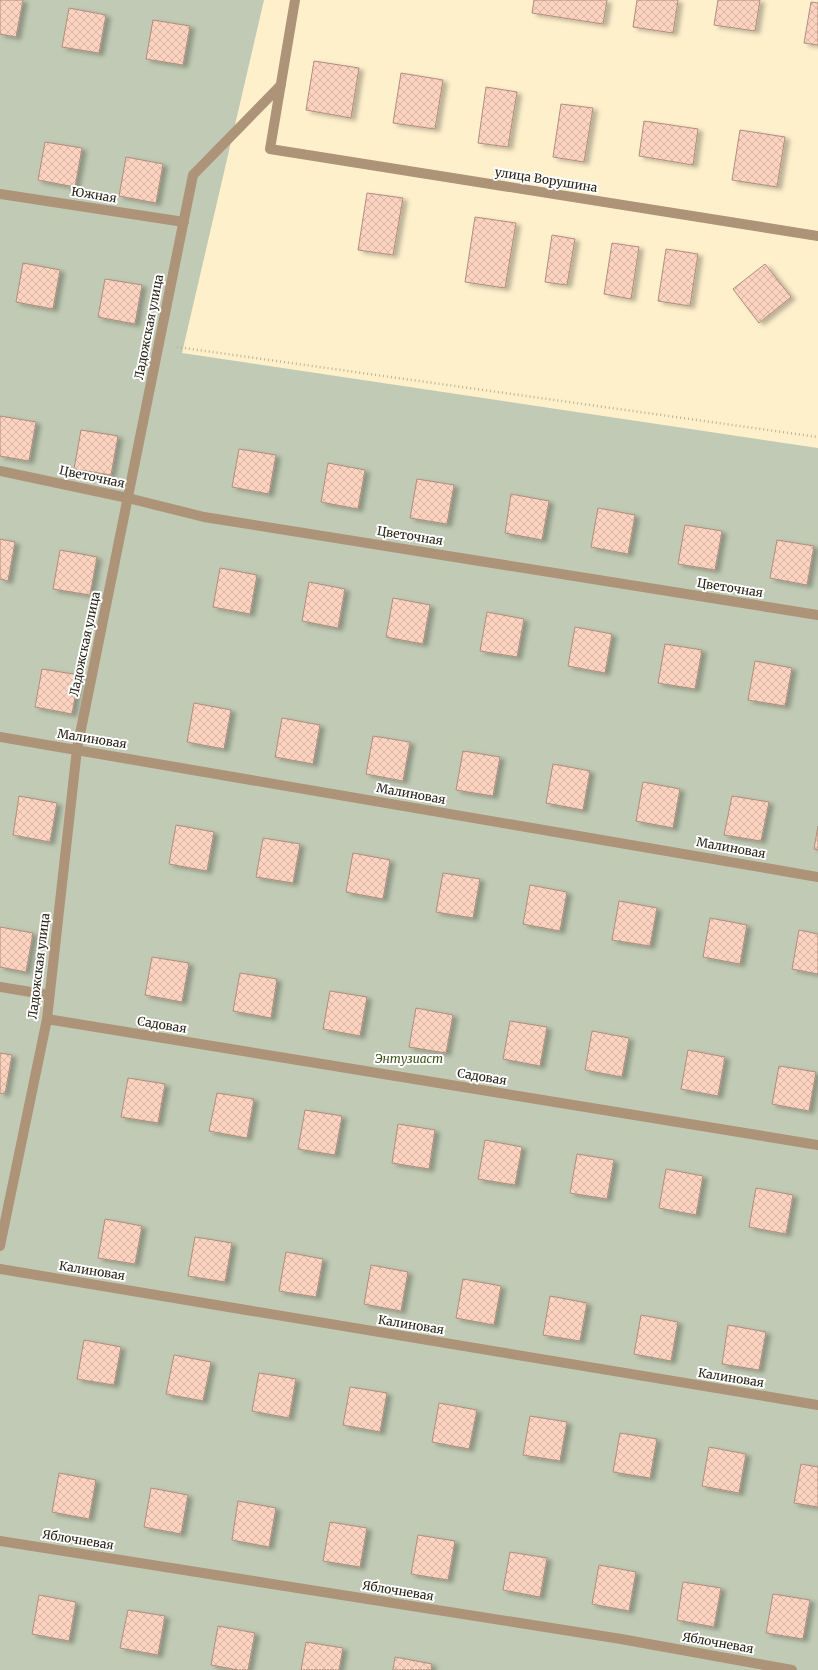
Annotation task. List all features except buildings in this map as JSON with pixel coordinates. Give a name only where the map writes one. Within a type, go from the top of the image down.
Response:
[{"type":"street","points":[[281,84],[295,0]]},
{"type":"street","name":"улица Ворушина","points":[[281,84],[270,150],[818,236]]},
{"type":"street","name":"Ладожская улица","points":[[0,1246],[47,1019],[76,749],[193,175],[281,84]]},
{"type":"street","name":"Южная","points":[[0,194],[184,222]]},
{"type":"street","name":"Цветочная","points":[[0,470],[128,498],[204,517],[818,615]]},
{"type":"street","name":"Малиновая","points":[[0,737],[818,877]]},
{"type":"street","points":[[0,987],[49,995]]},
{"type":"street","name":"Садовая","points":[[47,1019],[818,1145]]},
{"type":"street","name":"Калиновая","points":[[0,1269],[818,1405]]},
{"type":"street","name":"Яблочневая","points":[[0,1541],[622,1639],[792,1670]]},
{"type":"path","points":[[159,344],[818,437]]},
{"type":"green space","name":"Энтузиаст","points":[[0,0],[264,0],[182,353],[818,448],[818,1670],[0,1670]]}]
